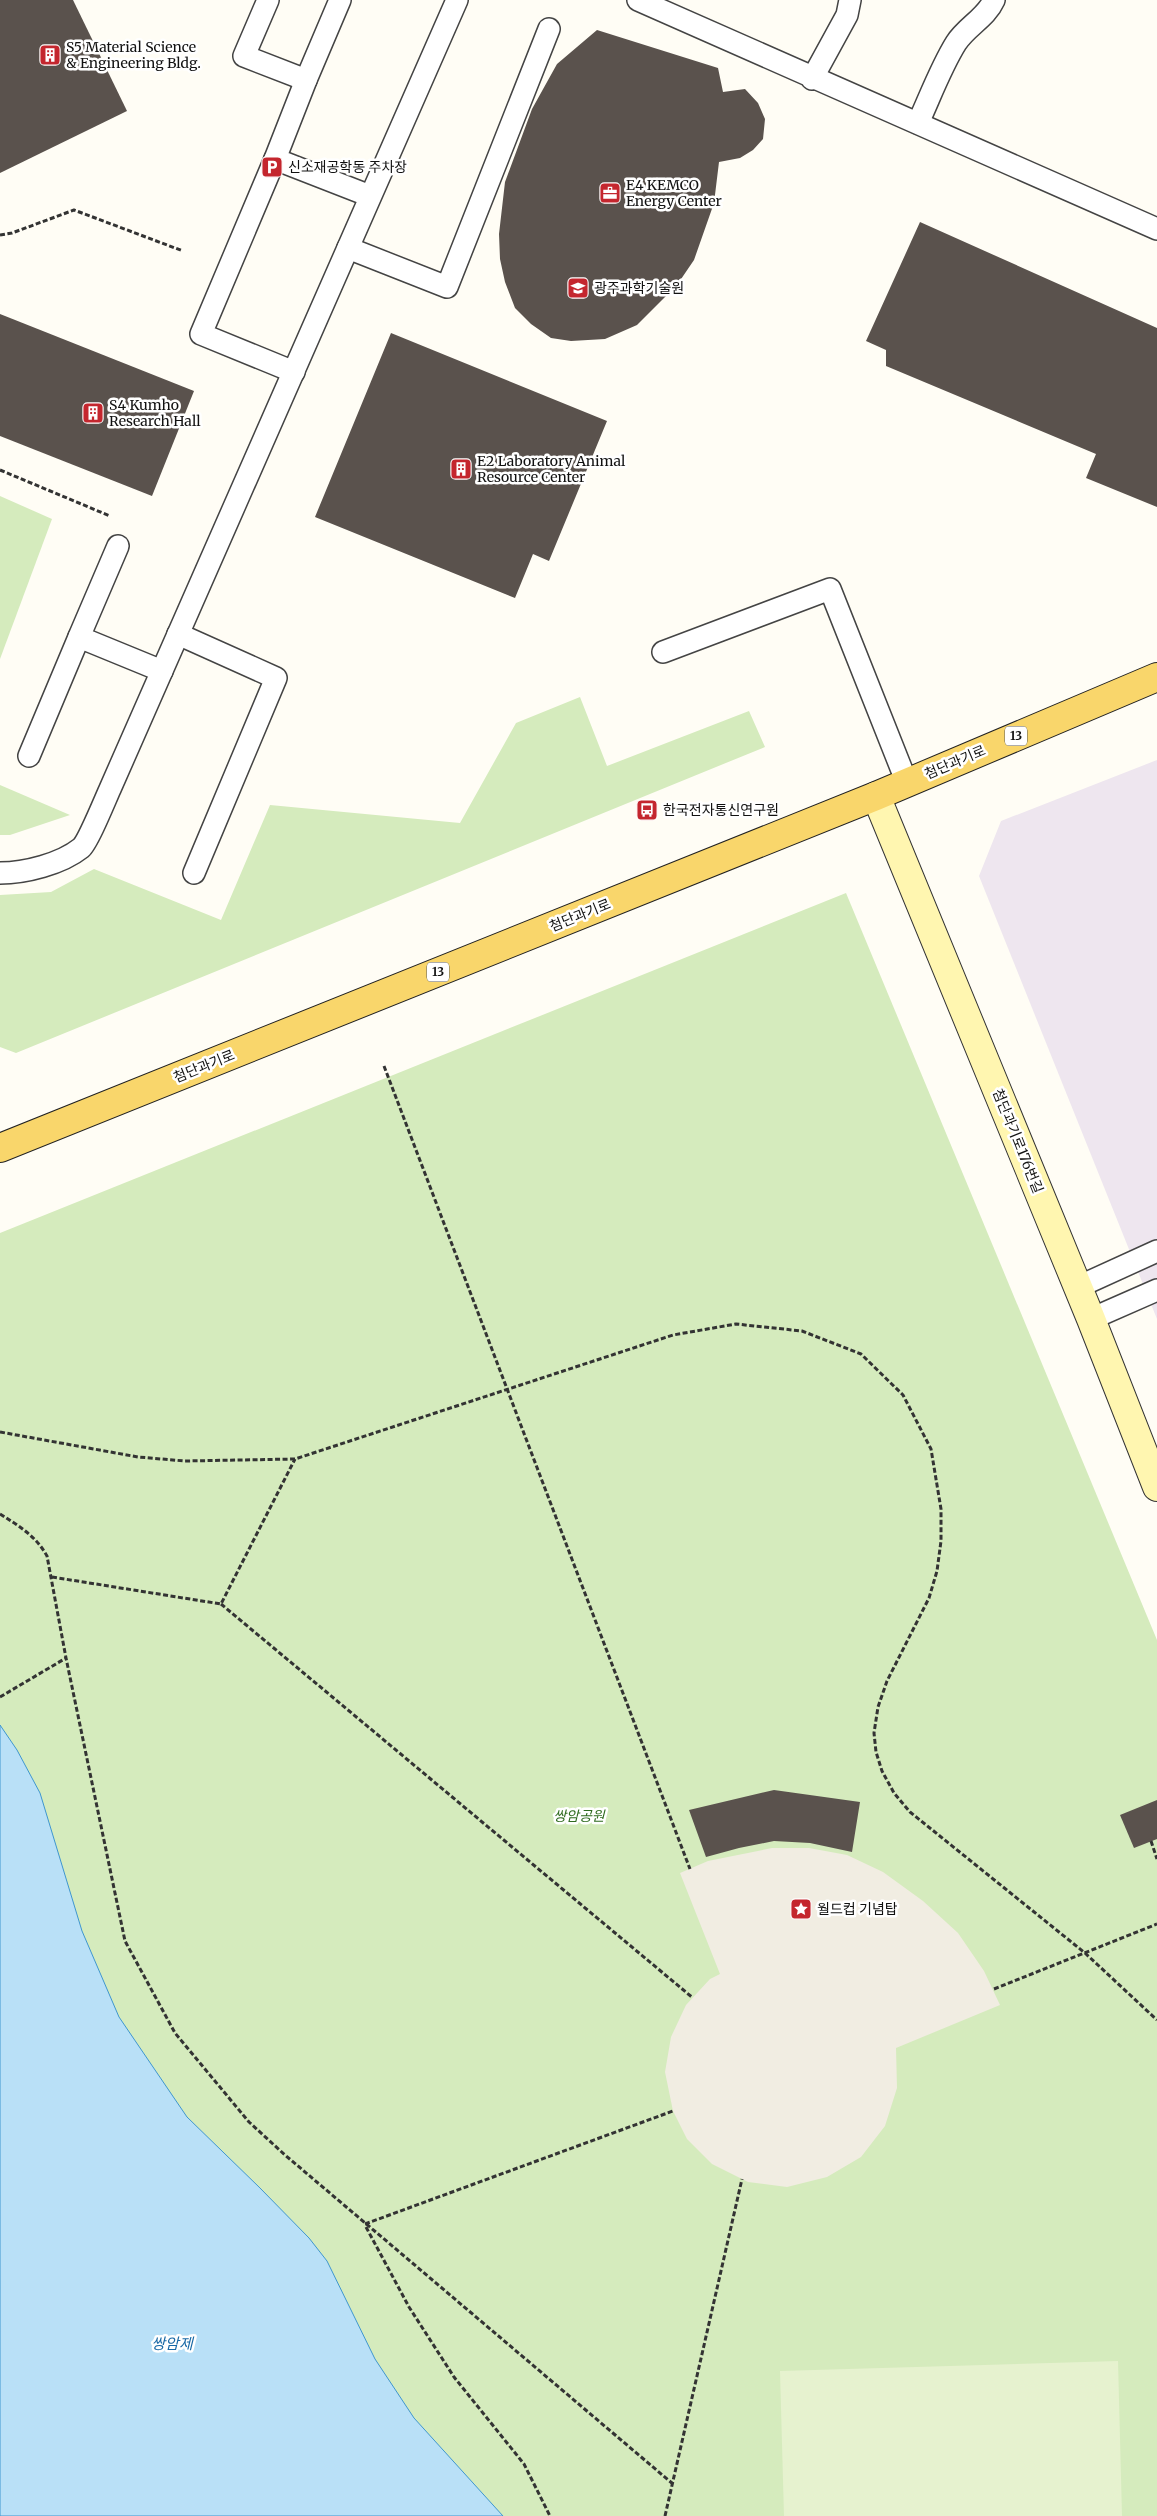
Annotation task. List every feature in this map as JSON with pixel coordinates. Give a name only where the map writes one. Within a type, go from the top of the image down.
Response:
[{"type":"main road","name":"첨단과기로","points":[[0,1148],[876,796],[1157,677]]},
{"type":"street","name":"첨단과기로176번길","points":[[876,796],[1078,1286],[1157,1487]]},
{"type":"lane","points":[[268,0],[244,56],[306,80]]},
{"type":"lane","points":[[294,372],[201,334],[340,0]]},
{"type":"lane","points":[[0,873],[15,873],[50,864],[82,847],[162,672],[457,0]]},
{"type":"lane","points":[[638,0],[1157,229]]},
{"type":"lane","points":[[812,78],[846,15],[850,0]]},
{"type":"lane","points":[[918,123],[955,44],[971,25],[989,11],[994,0]]},
{"type":"lane","points":[[348,248],[447,287],[549,29]]},
{"type":"lane","points":[[275,159],[370,196]]},
{"type":"lane","points":[[29,756],[118,546]]},
{"type":"lane","points":[[663,652],[830,589],[907,783]]},
{"type":"lane","points":[[178,634],[276,678],[194,873]]},
{"type":"lane","points":[[79,637],[162,672]]},
{"type":"lane","points":[[1078,1286],[1157,1251]]},
{"type":"lane","points":[[1091,1319],[1157,1290]]},
{"type":"path","points":[[0,235],[12,233],[74,210],[183,251]]},
{"type":"path","points":[[0,470],[127,523],[118,546]]},
{"type":"path","points":[[384,1066],[690,1869]]},
{"type":"path","points":[[0,1432],[138,1457],[184,1460],[295,1459],[673,1335],[736,1324],[802,1331],[861,1354],[903,1395],[931,1448],[940,1509],[938,1564],[929,1598],[887,1681],[878,1707],[874,1733],[876,1752],[882,1771],[894,1793],[910,1812],[1085,1953],[1157,2020]]},
{"type":"path","points":[[221,1604],[295,1459]]},
{"type":"path","points":[[0,1514],[25,1530],[40,1543],[48,1556],[66,1658],[125,1941],[175,2032],[249,2122],[365,2224],[673,2484]]},
{"type":"path","points":[[52,1577],[221,1604],[693,1998]]},
{"type":"path","points":[[0,1698],[66,1658]]},
{"type":"path","points":[[1151,1842],[1157,1859]]},
{"type":"path","points":[[994,1989],[1157,1924]]},
{"type":"path","points":[[365,2224],[673,2111]]},
{"type":"path","points":[[665,2516],[742,2179]]},
{"type":"path","points":[[365,2224],[414,2315],[454,2377],[524,2464],[537,2486],[550,2516]]},
{"type":"shaded area","points":[[1157,760],[1157,1319],[979,876],[1001,821]]},
{"type":"shaded area","points":[[772,1848],[809,1848],[847,1855],[883,1872],[923,1901],[958,1933],[984,1971],[1000,2005],[896,2048],[897,2088],[885,2126],[861,2157],[827,2177],[787,2187],[748,2182],[712,2164],[687,2139],[673,2111],[665,2072],[671,2037],[686,2005],[710,1979],[720,1974],[680,1873],[708,1861]]},
{"type":"green space","points":[[0,496],[52,519],[0,659]]},
{"type":"green space","points":[[580,697],[607,766],[749,711],[765,747],[16,1053],[0,1047],[0,895],[51,892],[94,869],[221,920],[270,805],[460,823],[516,723]]},
{"type":"green space","points":[[0,785],[70,815],[10,835],[0,835]]},
{"type":"green space","name":"쌍암공원","points":[[846,893],[1157,1640],[1157,2516],[0,2516],[0,1233]]},
{"type":"green space","points":[[1118,2361],[1122,2516],[784,2516],[780,2371]]},
{"type":"water","name":"쌍암제","points":[[0,1725],[17,1750],[40,1793],[82,1931],[119,2017],[187,2117],[309,2238],[327,2261],[375,2359],[414,2418],[503,2516],[0,2516]]},
{"type":"building","name":"S5 Material Science & Engineering Bldg.","points":[[0,0],[73,0],[127,111],[0,173]]},
{"type":"building","name":"E4 KEMCO Energy Center","points":[[597,30],[718,68],[723,92],[745,89],[758,103],[765,119],[763,139],[753,150],[740,158],[719,162],[714,203],[694,260],[677,285],[637,325],[605,339],[571,341],[551,338],[531,324],[515,308],[505,282],[500,259],[499,234],[505,182],[532,109],[557,64]]},
{"type":"building","points":[[920,222],[1157,328],[1157,507],[1086,478],[1096,454],[886,366],[886,350],[866,341]]},
{"type":"building","name":"S4 Kumho Research Hall","points":[[0,314],[194,391],[152,496],[0,436]]},
{"type":"building","name":"E2 Laboratory Animal Resource Center","points":[[391,333],[607,421],[549,561],[533,554],[515,598],[315,517]]},
{"type":"building","points":[[774,1790],[860,1802],[852,1852],[810,1843],[774,1841],[706,1857],[689,1810]]},
{"type":"building","points":[[1157,1800],[1157,1839],[1134,1848],[1120,1815]]},
{"type":"place","name":"S5 Material Science & Engineering Bldg.","points":[[50,55]]},
{"type":"place","name":"신소재공학동 주차장","points":[[272,167]]},
{"type":"place","name":"E4 KEMCO Energy Center","points":[[610,193]]},
{"type":"place","name":"광주과학기술원","points":[[578,288]]},
{"type":"place","name":"S4 Kumho Research Hall","points":[[93,413]]},
{"type":"place","name":"E2 Laboratory Animal Resource Center","points":[[461,469]]},
{"type":"place","name":"한국전자통신연구원","points":[[647,810]]},
{"type":"place","name":"월드컵 기념탑","points":[[801,1909]]}]
